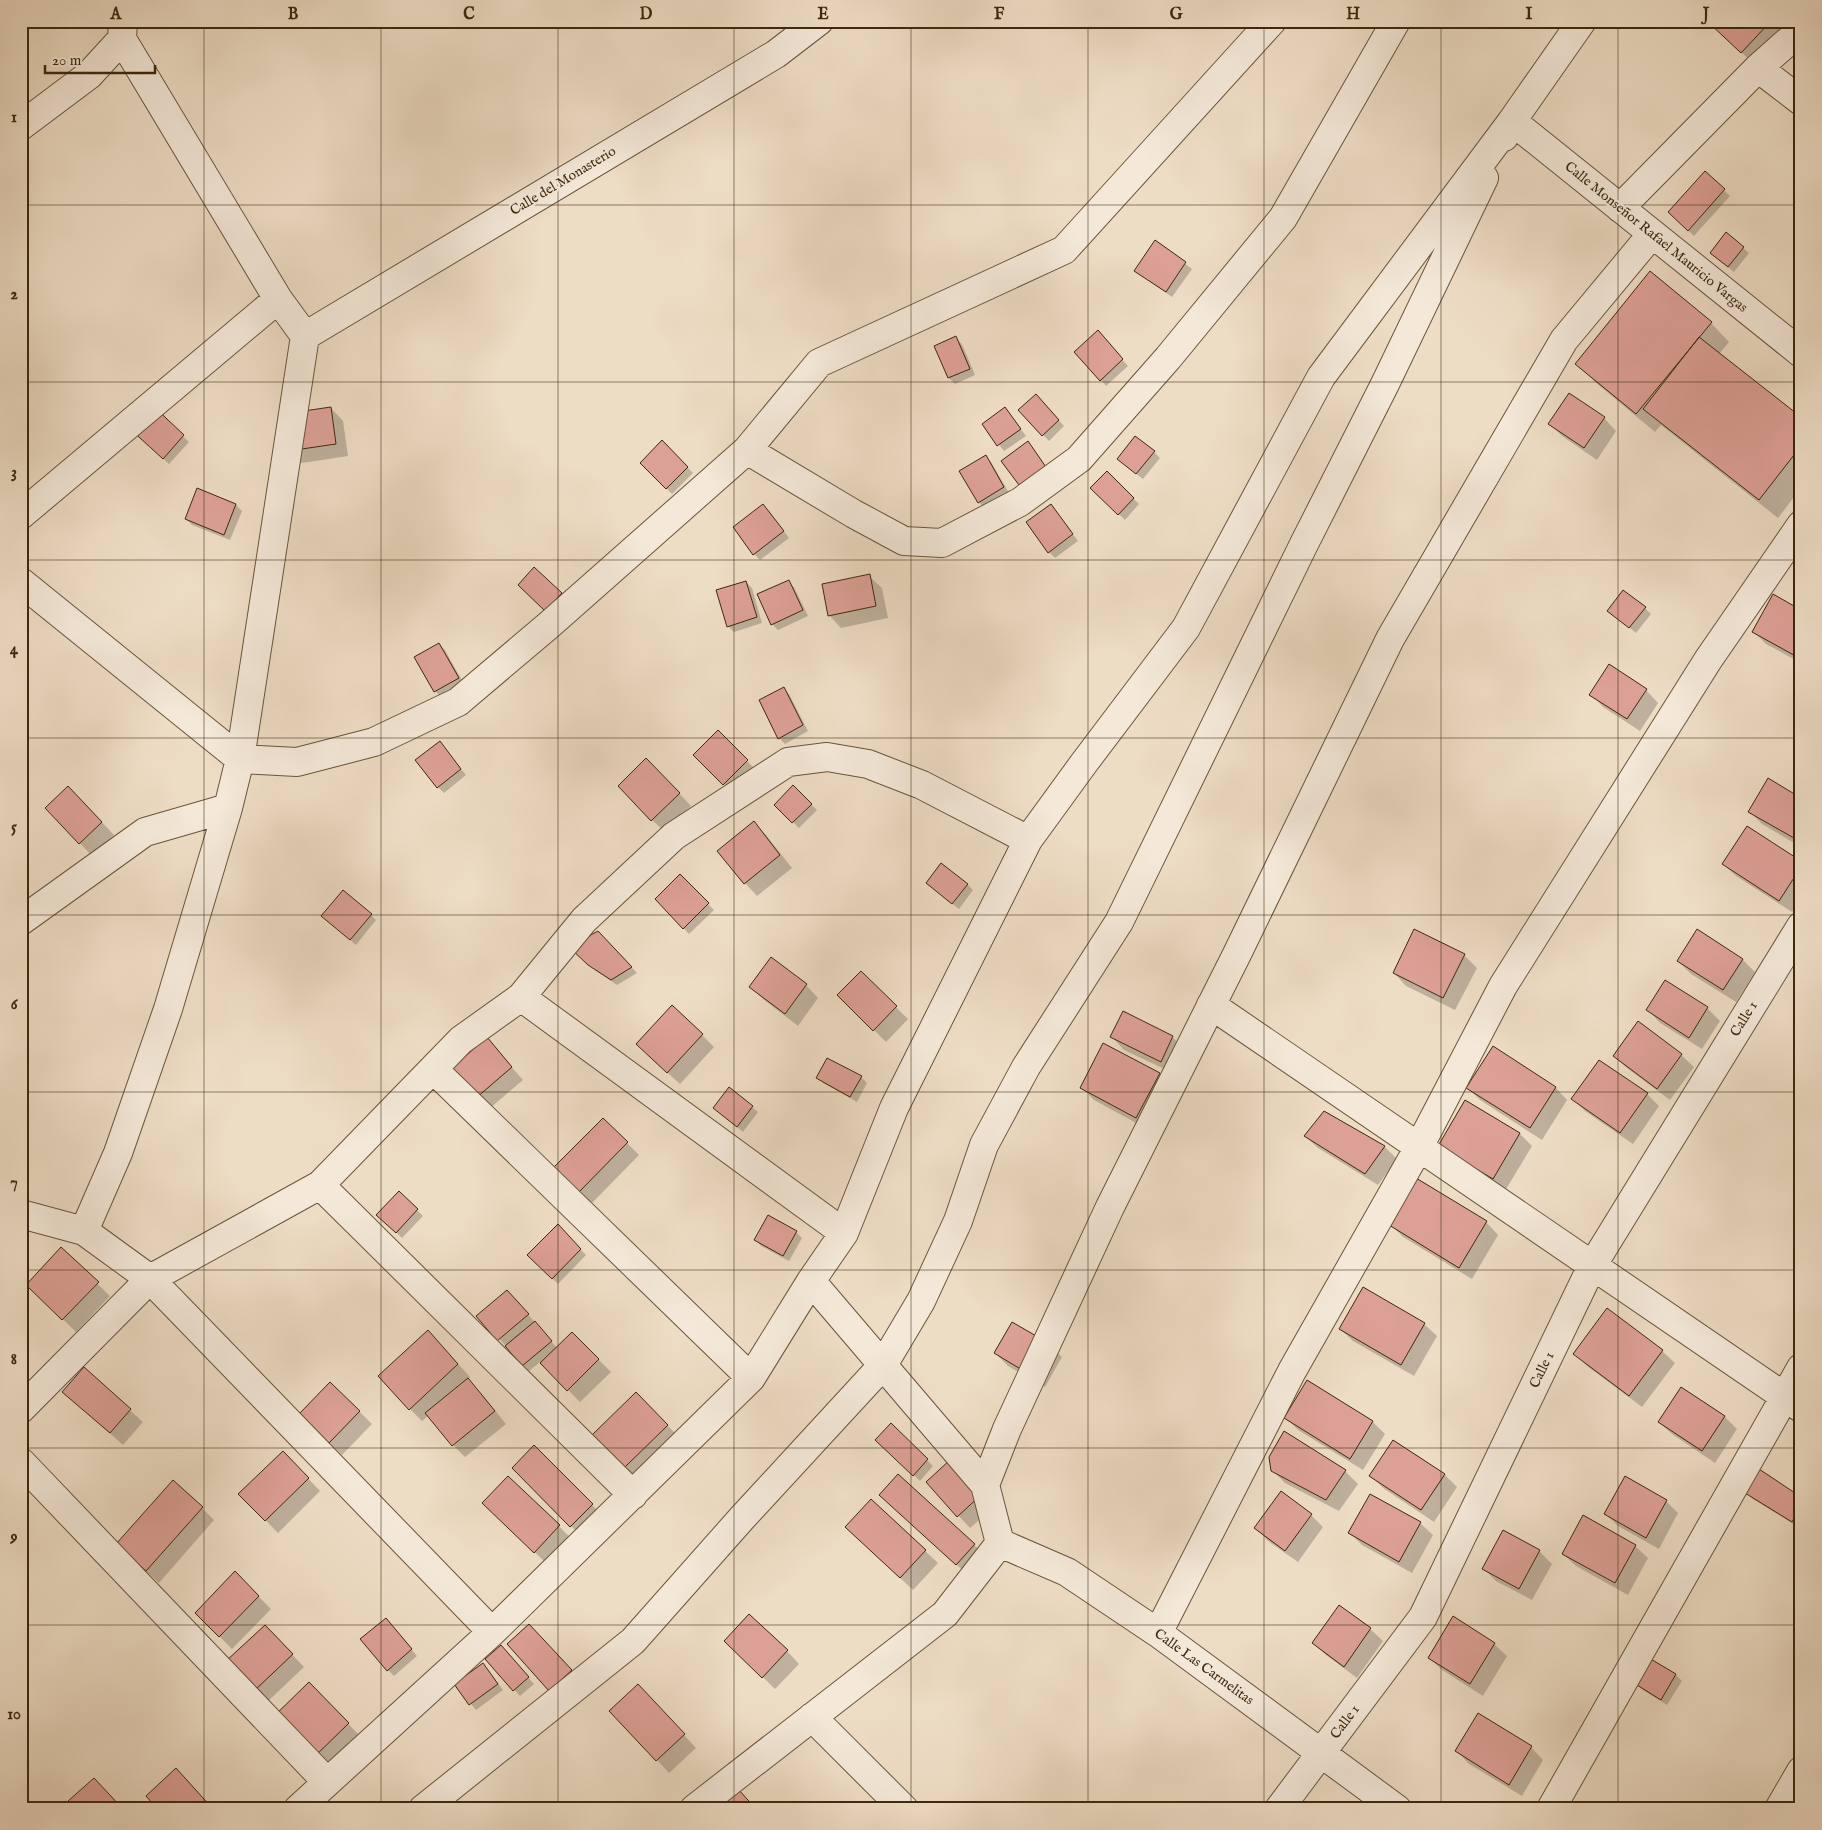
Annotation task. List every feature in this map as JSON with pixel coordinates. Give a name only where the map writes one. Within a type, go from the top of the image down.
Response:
[{"type":"street","name":"Calle del Monasterio","points":[[305,336],[776,54],[819,21]]},
{"type":"street","points":[[21,582],[240,759],[297,762],[374,742],[458,702],[549,625],[747,450],[819,363],[1064,250],[1272,21]]},
{"type":"street","points":[[747,450],[854,514],[904,541],[942,544],[1020,502],[1079,459],[1168,358],[1283,218],[1396,21]]},
{"type":"street","points":[[298,1809],[492,1632],[634,1495],[751,1378],[811,1281],[844,1232],[894,1108],[1028,840],[1186,628],[1320,377],[1512,121],[1582,21]]},
{"type":"street","points":[[21,126],[89,75],[122,30],[278,299],[305,336],[240,759],[228,808],[165,1018],[118,1152],[84,1232]]},
{"type":"street","points":[[1620,208],[1758,68],[1801,30]]},
{"type":"street","points":[[1758,68],[1801,101]]},
{"type":"street","points":[[423,1809],[633,1641],[742,1518],[883,1365],[921,1301],[958,1221],[984,1145],[1026,1067],[1119,922],[1304,544],[1385,384],[1512,121]]},
{"type":"street","name":"Calle Monseñor Rafael Mauricio Vargas","points":[[1512,121],[1801,353]]},
{"type":"street","points":[[985,1485],[1007,1429],[1110,1207],[1390,639],[1564,340],[1652,234]]},
{"type":"street","points":[[21,514],[278,299]]},
{"type":"street","points":[[1158,1633],[1292,1371],[1418,1147],[1503,986],[1708,660],[1801,525]]},
{"type":"street","points":[[21,1409],[150,1279],[320,1185],[462,1040],[521,997],[584,920],[674,836],[788,762],[827,756],[868,764],[922,786],[1028,840]]},
{"type":"street","points":[[21,921],[145,832],[228,808]]},
{"type":"street","name":"Calle 1","points":[[1278,1809],[1423,1617],[1592,1266],[1801,926]]},
{"type":"street","points":[[521,997],[844,1232]]},
{"type":"street","points":[[1211,1005],[1792,1403]]},
{"type":"street","points":[[433,1069],[751,1378]]},
{"type":"street","points":[[320,1185],[634,1495]]},
{"type":"street","points":[[21,1214],[84,1232],[150,1279],[492,1632]]},
{"type":"street","points":[[694,1809],[946,1614],[1000,1543],[985,1485],[811,1281]]},
{"type":"street","points":[[1551,1809],[1792,1403],[1801,1368]]},
{"type":"street","points":[[21,1462],[327,1782]]},
{"type":"street","name":"Calle Las Carmelitas","points":[[1000,1543],[1066,1572],[1158,1633],[1397,1809]]},
{"type":"street","points":[[812,1717],[904,1809]]},
{"type":"street","points":[[1779,1809],[1801,1771]]},
{"type":"building","points":[[1707,21],[1771,21],[1741,53]]},
{"type":"building","points":[[1705,171],[1725,189],[1688,231],[1668,212]]},
{"type":"building","points":[[1726,232],[1744,247],[1728,267],[1710,253]]},
{"type":"building","points":[[1155,240],[1186,262],[1166,292],[1134,271]]},
{"type":"building","points":[[1650,271],[1712,322],[1636,414],[1575,364]]},
{"type":"building","points":[[1098,330],[1123,359],[1100,381],[1074,352]]},
{"type":"building","points":[[956,336],[970,369],[948,378],[934,346]]},
{"type":"building","points":[[1699,337],[1801,417],[1801,446],[1759,500],[1643,409]]},
{"type":"building","points":[[1569,393],[1605,417],[1584,448],[1548,424]]},
{"type":"building","points":[[1036,394],[1059,420],[1042,436],[1018,410]]},
{"type":"building","points":[[150,403],[184,435],[163,459],[128,427]]},
{"type":"building","points":[[331,407],[336,444],[288,451],[283,414]]},
{"type":"building","points":[[1005,407],[1021,429],[997,446],[982,424]]},
{"type":"building","points":[[1135,436],[1155,451],[1136,474],[1117,459]]},
{"type":"building","points":[[662,440],[688,467],[666,489],[640,463]]},
{"type":"building","points":[[1028,441],[1048,470],[1022,489],[1001,461]]},
{"type":"building","points":[[986,455],[1004,487],[978,503],[959,471]]},
{"type":"building","points":[[1107,471],[1134,498],[1118,515],[1090,488]]},
{"type":"building","points":[[197,488],[236,504],[224,535],[185,519]]},
{"type":"building","points":[[763,504],[784,531],[753,555],[733,527]]},
{"type":"building","points":[[1051,504],[1073,534],[1048,553],[1026,522]]},
{"type":"building","points":[[534,567],[562,593],[545,611],[518,585]]},
{"type":"building","points":[[870,574],[876,606],[828,616],[822,584]]},
{"type":"building","points":[[789,580],[803,610],[771,625],[757,594]]},
{"type":"building","points":[[746,581],[757,617],[727,627],[716,590]]},
{"type":"building","points":[[1623,590],[1646,607],[1629,628],[1607,611]]},
{"type":"building","points":[[1773,594],[1801,610],[1801,659],[1752,632]]},
{"type":"building","points":[[439,643],[459,678],[434,692],[414,657]]},
{"type":"building","points":[[1609,664],[1647,689],[1627,719],[1589,695]]},
{"type":"building","points":[[784,687],[803,725],[778,739],[759,700]]},
{"type":"building","points":[[718,730],[748,760],[723,785],[693,755]]},
{"type":"building","points":[[440,741],[461,769],[437,788],[415,760]]},
{"type":"building","points":[[646,758],[680,793],[651,821],[618,786]]},
{"type":"building","points":[[1768,778],[1801,798],[1801,842],[1748,812]]},
{"type":"building","points":[[793,785],[812,804],[792,823],[774,805]]},
{"type":"building","points":[[68,786],[102,822],[79,844],[45,808]]},
{"type":"building","points":[[754,821],[780,855],[744,884],[717,851]]},
{"type":"building","points":[[1747,826],[1801,861],[1801,867],[1779,901],[1722,864]]},
{"type":"building","points":[[941,863],[968,884],[952,904],[926,883]]},
{"type":"building","points":[[680,874],[709,903],[683,929],[655,899]]},
{"type":"building","points":[[343,890],[372,914],[350,940],[321,916]]},
{"type":"building","points":[[1414,929],[1465,954],[1443,998],[1393,973]]},
{"type":"building","points":[[1697,929],[1743,959],[1723,990],[1677,961]]},
{"type":"building","points":[[598,931],[632,967],[611,980],[588,965],[569,947]]},
{"type":"building","points":[[771,957],[807,984],[785,1014],[749,987]]},
{"type":"building","points":[[861,971],[897,1006],[873,1031],[837,995]]},
{"type":"building","points":[[1665,980],[1708,1007],[1689,1038],[1646,1010]]},
{"type":"building","points":[[672,1005],[703,1034],[667,1073],[636,1044]]},
{"type":"building","points":[[1123,1011],[1173,1036],[1161,1062],[1110,1037]]},
{"type":"building","points":[[1638,1021],[1682,1054],[1657,1089],[1613,1056]]},
{"type":"building","points":[[487,1037],[512,1067],[476,1098],[451,1069]]},
{"type":"building","points":[[1103,1043],[1160,1073],[1136,1118],[1080,1088]]},
{"type":"building","points":[[1493,1046],[1556,1087],[1530,1128],[1466,1088]]},
{"type":"building","points":[[827,1058],[862,1076],[850,1097],[816,1078]]},
{"type":"building","points":[[1599,1060],[1648,1093],[1620,1133],[1571,1099]]},
{"type":"building","points":[[729,1087],[753,1106],[737,1127],[713,1108]]},
{"type":"building","points":[[1465,1100],[1520,1133],[1493,1179],[1438,1146]]},
{"type":"building","points":[[1324,1111],[1385,1146],[1365,1174],[1304,1136]]},
{"type":"building","points":[[603,1118],[628,1142],[579,1192],[554,1167]]},
{"type":"building","points":[[1416,1178],[1487,1221],[1459,1268],[1389,1225]]},
{"type":"building","points":[[399,1191],[418,1209],[396,1233],[376,1215]]},
{"type":"building","points":[[768,1215],[797,1231],[783,1256],[754,1240]]},
{"type":"building","points":[[558,1224],[581,1249],[552,1279],[527,1255]]},
{"type":"building","points":[[61,1247],[99,1282],[62,1320],[26,1285]]},
{"type":"building","points":[[1363,1287],[1425,1323],[1401,1365],[1339,1329]]},
{"type":"building","points":[[507,1290],[529,1314],[497,1341],[476,1316]]},
{"type":"building","points":[[1607,1308],[1663,1350],[1629,1396],[1573,1354]]},
{"type":"building","points":[[535,1321],[552,1341],[522,1366],[505,1346]]},
{"type":"building","points":[[1012,1322],[1050,1344],[1032,1376],[994,1353]]},
{"type":"building","points":[[428,1330],[458,1364],[409,1410],[378,1376]]},
{"type":"building","points":[[572,1332],[599,1359],[567,1391],[540,1363]]},
{"type":"building","points":[[84,1367],[131,1409],[110,1433],[62,1392]]},
{"type":"building","points":[[468,1378],[495,1411],[452,1446],[425,1413]]},
{"type":"building","points":[[1307,1380],[1373,1421],[1350,1459],[1284,1418]]},
{"type":"building","points":[[330,1382],[360,1411],[329,1443],[299,1414]]},
{"type":"building","points":[[1681,1387],[1725,1416],[1702,1451],[1658,1422]]},
{"type":"building","points":[[636,1392],[668,1425],[624,1468],[592,1435]]},
{"type":"building","points":[[891,1423],[928,1459],[913,1476],[875,1440]]},
{"type":"building","points":[[1284,1431],[1346,1470],[1326,1500],[1271,1471],[1269,1457]]},
{"type":"building","points":[[1393,1440],[1445,1474],[1421,1510],[1369,1476]]},
{"type":"building","points":[[534,1445],[593,1504],[570,1527],[512,1468]]},
{"type":"building","points":[[283,1451],[309,1478],[265,1521],[238,1494]]},
{"type":"building","points":[[951,1459],[982,1494],[957,1517],[926,1482]]},
{"type":"building","points":[[1759,1469],[1801,1497],[1801,1505],[1792,1522],[1745,1493]]},
{"type":"building","points":[[898,1474],[975,1544],[956,1565],[879,1495]]},
{"type":"building","points":[[508,1476],[560,1525],[534,1553],[482,1503]]},
{"type":"building","points":[[1625,1476],[1667,1500],[1646,1538],[1604,1514]]},
{"type":"building","points":[[173,1480],[203,1507],[146,1571],[116,1544]]},
{"type":"building","points":[[1281,1491],[1312,1514],[1285,1551],[1254,1528]]},
{"type":"building","points":[[1370,1494],[1421,1522],[1399,1562],[1348,1533]]},
{"type":"building","points":[[871,1499],[926,1550],[900,1578],[845,1527]]},
{"type":"building","points":[[1583,1515],[1636,1545],[1615,1583],[1562,1554]]},
{"type":"building","points":[[1503,1530],[1540,1550],[1519,1589],[1482,1569]]},
{"type":"building","points":[[235,1571],[259,1596],[219,1637],[195,1613]]},
{"type":"building","points":[[1339,1605],[1371,1628],[1344,1667],[1312,1643]]},
{"type":"building","points":[[749,1614],[788,1650],[762,1678],[724,1641]]},
{"type":"building","points":[[1453,1616],[1495,1643],[1470,1684],[1428,1658]]},
{"type":"building","points":[[386,1618],[412,1649],[387,1671],[360,1639]]},
{"type":"building","points":[[529,1624],[572,1670],[549,1691],[507,1644]]},
{"type":"building","points":[[265,1625],[293,1654],[253,1692],[225,1662]]},
{"type":"building","points":[[501,1645],[529,1677],[513,1691],[485,1659]]},
{"type":"building","points":[[1649,1658],[1676,1674],[1661,1700],[1634,1683]]},
{"type":"building","points":[[483,1663],[498,1684],[469,1705],[454,1684]]},
{"type":"building","points":[[309,1682],[349,1723],[309,1762],[269,1721]]},
{"type":"building","points":[[638,1684],[685,1734],[656,1761],[609,1711]]},
{"type":"building","points":[[1478,1713],[1532,1746],[1509,1785],[1455,1751]]},
{"type":"building","points":[[176,1768],[213,1809],[157,1809],[146,1796]]},
{"type":"building","points":[[94,1778],[123,1809],[59,1809]]},
{"type":"building","points":[[731,1781],[756,1809],[707,1809]]}]
